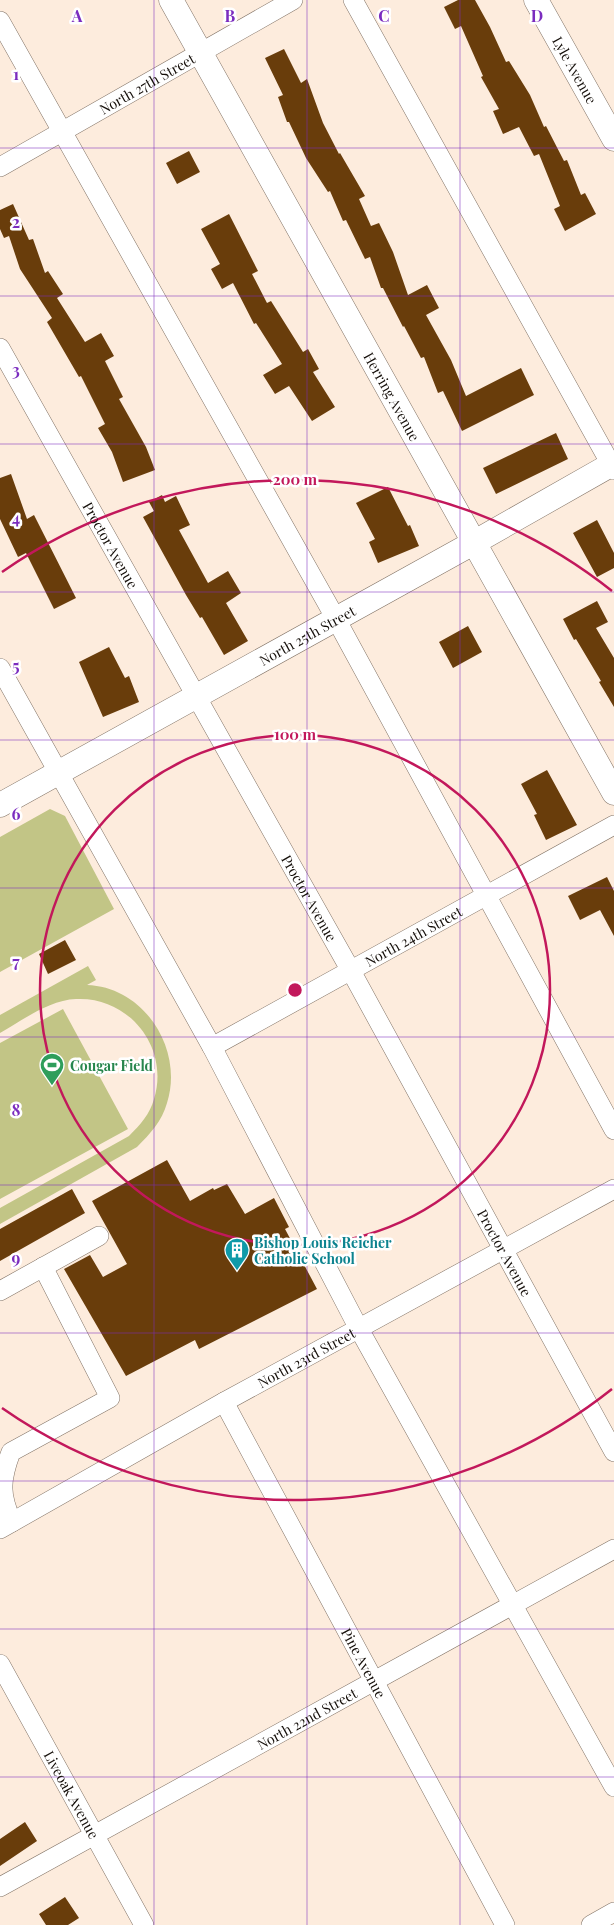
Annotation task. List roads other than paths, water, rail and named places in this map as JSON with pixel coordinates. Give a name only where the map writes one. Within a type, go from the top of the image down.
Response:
[{"type":"main road","name":"Herring Avenue","points":[[171,0],[614,792]]},
{"type":"main road","name":"Lyle Avenue","points":[[536,0],[614,139]]},
{"type":"main road","name":"North 25th Street","points":[[0,805],[613,466]]},
{"type":"street","name":"North 27th Street","points":[[0,167],[293,0]]},
{"type":"street","points":[[353,0],[613,466]]},
{"type":"street","points":[[0,22],[336,619],[488,895],[614,1130]]},
{"type":"street","name":"Proctor Avenue","points":[[0,348],[351,971],[614,1452]]},
{"type":"street","points":[[0,668],[212,1047],[359,1329],[614,1787]]},
{"type":"street","name":"North 24th Street","points":[[212,1047],[614,825]]},
{"type":"street","name":"North 23rd Street","points":[[6,1526],[224,1402],[614,1189]]},
{"type":"street","points":[[0,1291],[99,1236]]},
{"type":"street","points":[[6,1526],[0,1487],[11,1452],[110,1398],[44,1267]]},
{"type":"street","name":"Pine Avenue","points":[[224,1402],[373,1683],[505,1925]]},
{"type":"street","name":"North 22nd Street","points":[[0,1887],[614,1549]]},
{"type":"street","name":"Liveoak Avenue","points":[[0,1664],[144,1925]]},
{"type":"street","points":[[591,1925],[614,1912]]},
{"type":"place","name":"Cougar Field","points":[[52,1086]]},
{"type":"place","name":"Bishop Louis Reicher Catholic School","points":[[237,1271]]}]
